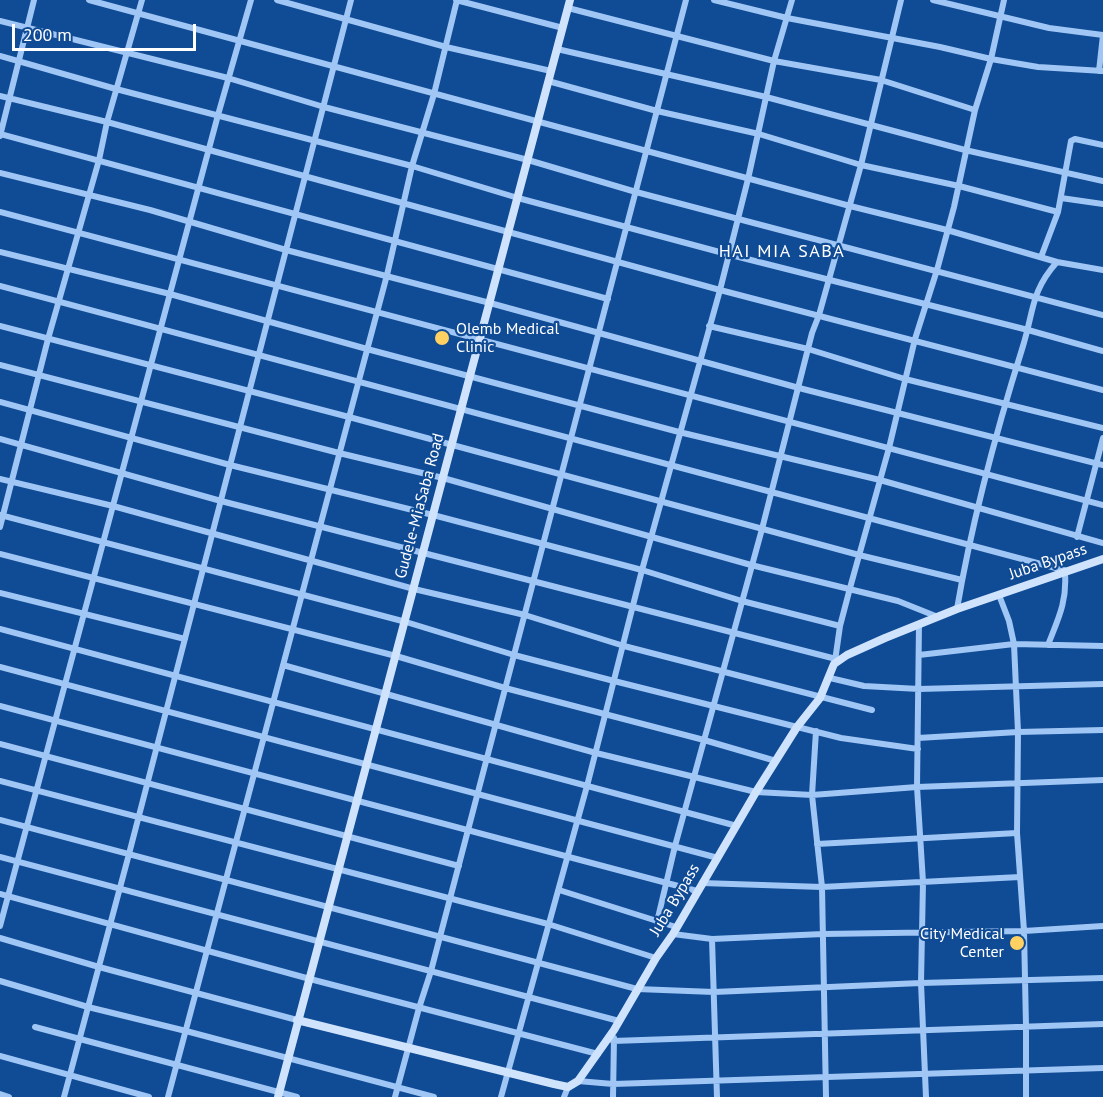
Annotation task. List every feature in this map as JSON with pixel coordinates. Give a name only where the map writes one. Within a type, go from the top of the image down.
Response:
[{"type":"main road","name":"Gudele-MiaSaba Road","points":[[297,1020],[406,622],[569,4]]},
{"type":"main road","name":"Juba Bypass","points":[[568,1087],[578,1081],[620,1021],[756,792],[797,727],[820,698],[835,662],[957,609],[1103,559]]},
{"type":"main road","points":[[279,1094],[297,1020],[568,1087]]},
{"type":"street","points":[[34,0],[0,135],[608,299]]},
{"type":"street","points":[[89,0],[850,206],[947,230],[1057,262],[1103,270]]},
{"type":"street","points":[[0,527],[48,339],[142,0]]},
{"type":"street","points":[[0,926],[251,0]]},
{"type":"street","points":[[277,0],[446,47],[551,71]]},
{"type":"street","points":[[64,1097],[139,818],[351,0]]},
{"type":"street","points":[[168,1097],[387,275],[412,166],[434,94],[456,0],[563,28]]},
{"type":"street","points":[[395,1097],[459,866],[686,0]]},
{"type":"street","points":[[714,0],[788,18],[991,59],[1038,67],[1101,71],[1103,35],[1049,28],[933,0]]},
{"type":"street","points":[[501,1097],[596,753],[679,432],[720,290],[727,254],[759,134],[774,62],[792,0]]},
{"type":"street","points":[[657,922],[675,846],[762,529],[808,349],[861,165],[901,0]]},
{"type":"street","points":[[0,439],[221,501],[534,580],[835,662],[840,626],[889,448],[915,339],[937,270],[1004,0]]},
{"type":"street","points":[[569,4],[774,62],[881,80],[975,110]]},
{"type":"street","points":[[0,21],[228,78],[636,192],[1103,315]]},
{"type":"street","points":[[557,49],[766,98],[1064,174],[1103,181]]},
{"type":"street","points":[[0,56],[412,166],[518,198],[727,254],[1103,351]]},
{"type":"street","points":[[548,81],[657,111],[759,134],[861,165],[959,186],[1058,212]]},
{"type":"street","points":[[0,96],[107,122],[508,233],[1103,390]]},
{"type":"street","points":[[1041,257],[1058,212],[1073,139],[1103,145]]},
{"type":"street","points":[[0,173],[150,210],[286,250],[387,275],[699,361],[1103,465]]},
{"type":"street","points":[[1061,198],[1103,204]]},
{"type":"street","points":[[0,212],[1103,505]]},
{"type":"street","points":[[0,252],[170,294],[679,432],[880,480],[1103,543]]},
{"type":"street","points":[[957,609],[978,509],[1035,298],[1043,277],[1057,262]]},
{"type":"street","points":[[0,286],[1067,573],[1062,609],[1048,645]]},
{"type":"street","points":[[0,326],[349,417],[859,555],[962,580]]},
{"type":"street","points":[[709,326],[808,349],[905,379],[1103,428]]},
{"type":"street","points":[[0,365],[443,478],[651,538],[898,601],[938,617]]},
{"type":"street","points":[[0,402],[230,465],[642,570],[742,601],[840,626]]},
{"type":"street","points":[[1077,537],[1103,438]]},
{"type":"street","points":[[0,479],[113,506],[414,589],[525,615],[624,646],[872,710]]},
{"type":"street","points":[[1,516],[406,622],[514,655],[614,681],[841,738],[918,749]]},
{"type":"street","points":[[0,554],[396,656],[605,716],[704,740],[776,761]]},
{"type":"street","points":[[0,593],[185,639]]},
{"type":"street","points":[[999,596],[1009,621],[1014,644],[1018,732],[1017,833],[1024,931],[1026,1097]]},
{"type":"street","points":[[919,624],[917,787],[923,882],[921,983],[927,1097]]},
{"type":"street","points":[[0,628],[737,826]]},
{"type":"street","points":[[919,655],[1014,644],[1103,646]]},
{"type":"street","points":[[283,665],[596,753],[756,792],[812,795],[917,787],[1103,780]]},
{"type":"street","points":[[0,667],[718,858]]},
{"type":"street","points":[[830,678],[864,686],[919,689],[1103,684]]},
{"type":"street","points":[[0,706],[666,883],[700,887],[822,887],[1020,877]]},
{"type":"street","points":[[918,738],[1103,730]]},
{"type":"street","points":[[816,731],[812,795],[822,887],[826,1097]]},
{"type":"street","points":[[0,744],[459,866]]},
{"type":"street","points":[[0,781],[548,924],[656,958]]},
{"type":"street","points":[[0,820],[637,989],[714,992],[1103,978]]},
{"type":"street","points":[[817,844],[1017,833]]},
{"type":"street","points":[[0,857],[620,1021]]},
{"type":"street","points":[[559,890],[657,922],[675,931],[712,939],[823,934],[1024,931],[1103,926]]},
{"type":"street","points":[[0,894],[310,979],[598,1054]]},
{"type":"street","points":[[0,938],[297,1020]]},
{"type":"street","points":[[712,939],[717,1097]]},
{"type":"street","points":[[0,981],[88,1007],[186,1030],[434,1097]]},
{"type":"street","points":[[614,1041],[1103,1024]]},
{"type":"street","points":[[35,1027],[297,1097]]},
{"type":"street","points":[[613,1097],[614,1030]]},
{"type":"street","points":[[0,1056],[149,1097]]},
{"type":"street","points":[[578,1081],[613,1084],[1103,1068]]},
{"type":"street","points":[[564,1097],[568,1087]]},
{"type":"street","points":[[0,1094],[9,1097]]},
{"type":"place","name":"Olemb Medical Clinic","points":[[442,338]]},
{"type":"place","name":"City Medical Center","points":[[1017,943]]},
{"type":"district","name":"HAI MIA SABA","points":[[782,252]]}]
